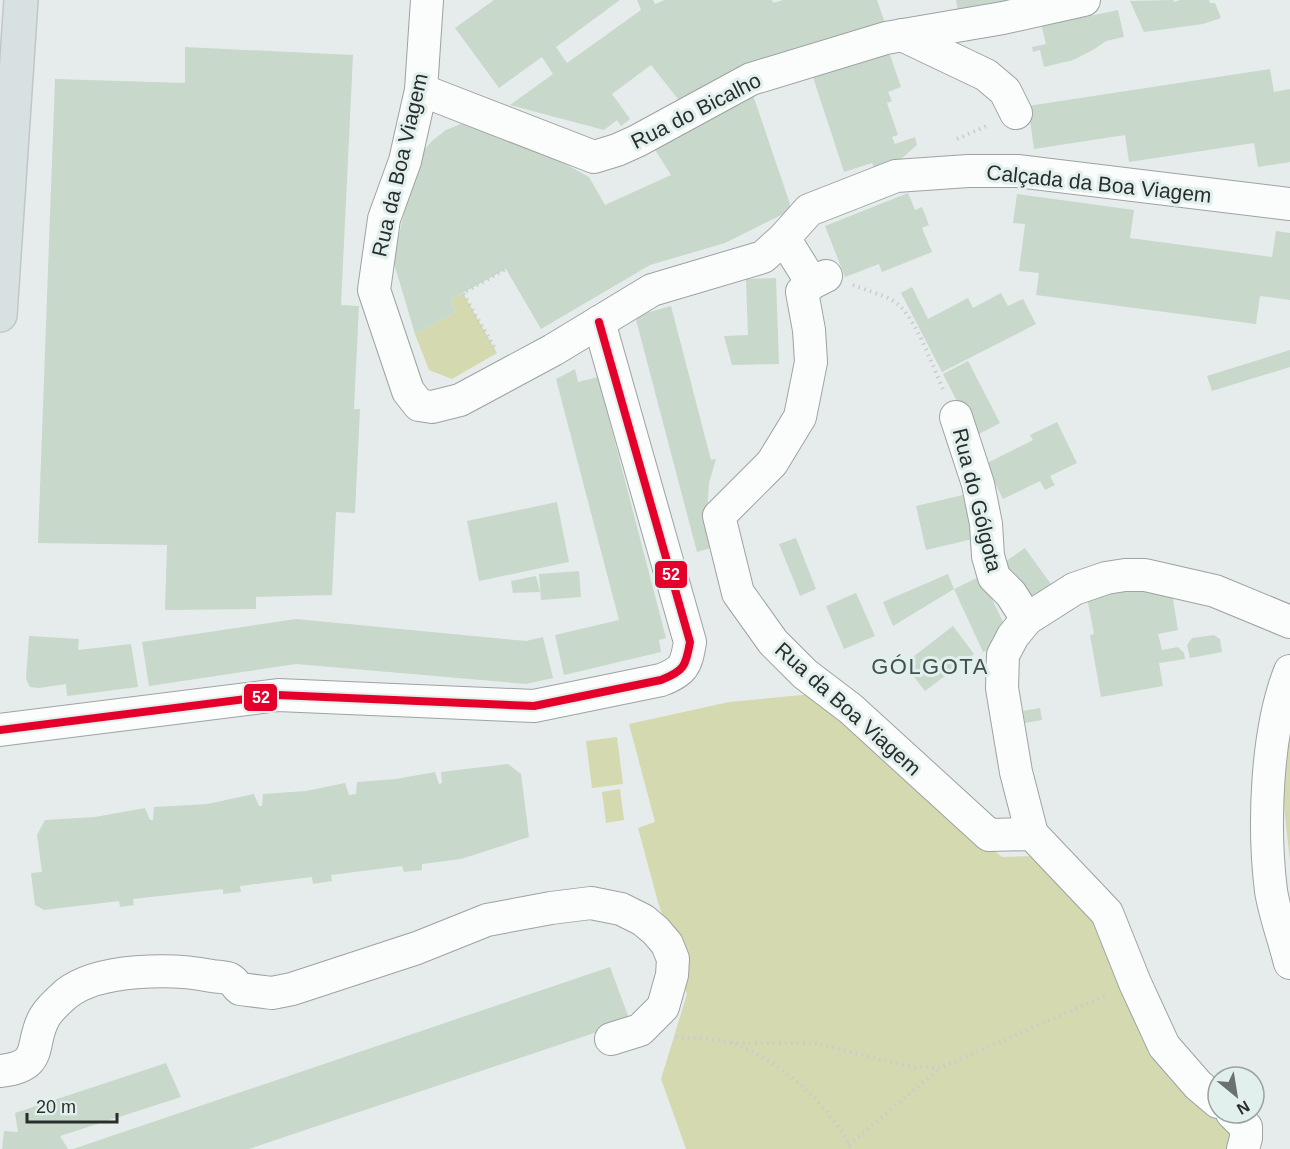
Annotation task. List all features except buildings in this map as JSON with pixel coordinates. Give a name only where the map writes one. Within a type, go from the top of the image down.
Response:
[{"type":"main road","points":[[0,315],[21,0]]},
{"type":"street","name":"Rua da Boa Viagem","points":[[427,0],[421,90],[405,160],[384,219],[374,290],[408,391],[419,405],[432,407],[460,400],[553,350],[652,290],[763,256],[784,238]]},
{"type":"street","name":"Rua do Bicalho","points":[[421,90],[594,157],[637,141],[751,79],[886,38],[1003,18],[1084,0]]},
{"type":"street","points":[[902,35],[986,75],[1005,91],[1016,112]]},
{"type":"street","name":"Calçada da Boa Viagem","points":[[784,238],[808,210],[896,176],[946,172],[1017,171],[1290,204]]},
{"type":"street","points":[[784,238],[819,280]]},
{"type":"street","name":"Rua da Boa Viagem","points":[[819,280],[802,292],[809,330],[811,362],[800,417],[772,463],[719,516],[738,593],[773,642],[805,674],[851,709],[982,830],[989,835],[1032,834]]},
{"type":"street","points":[[0,730],[278,696],[534,706],[661,680],[679,673],[685,665],[690,642],[599,322]]},
{"type":"street","name":"Rua do Gólgota","points":[[956,417],[978,484],[986,524],[988,556],[994,577],[1011,594],[1027,619]]},
{"type":"street","points":[[1206,1092],[1164,1046],[1107,914],[1032,834],[1016,772],[1002,688],[1004,655],[1014,636],[1027,619],[1074,589],[1125,574],[1145,575],[1215,591],[1290,622]]},
{"type":"street","points":[[1290,671],[1281,693],[1272,750],[1267,805],[1272,892],[1290,963]]},
{"type":"street","points":[[0,1071],[17,1069],[34,1056],[43,1018],[68,993],[87,983],[111,975],[180,970],[231,980],[240,990],[272,993],[292,989],[417,948],[487,921],[551,908],[591,903],[621,909],[643,920],[667,944],[673,959],[672,975],[663,1007],[625,1034]]},
{"type":"street","points":[[1243,1149],[1246,1138],[1244,1125]]},
{"type":"path","points":[[497,353],[463,293],[506,268]]},
{"type":"path","name":"Rua do Gólgota","points":[[819,280],[877,294],[898,304],[911,320],[956,417]]},
{"type":"path","points":[[731,1043],[767,1059],[803,1087],[832,1118],[850,1147],[940,1068],[1135,983]]},
{"type":"path","points":[[625,1034],[731,1043],[813,1043],[911,1066],[940,1068]]},
{"type":"green space","points":[[463,293],[497,353],[452,379],[429,370],[415,334],[456,312],[450,300]]},
{"type":"green space","points":[[813,694],[1002,857],[1037,856],[1101,915],[1123,982],[1206,1087],[1206,1125],[1236,1125],[1238,1128],[1232,1149],[686,1149],[661,1079],[687,994],[638,828],[655,822],[629,724],[729,702]]},
{"type":"green space","points":[[1290,729],[1290,860],[1283,778]]},
{"type":"green space","points":[[617,737],[623,784],[592,788],[586,741]]},
{"type":"green space","points":[[620,789],[624,820],[606,823],[602,792]]},
{"type":"transit line","name":"52","points":[[0,730],[278,695],[534,706],[661,680],[675,674],[683,667],[690,642],[599,322]]},
{"type":"district","name":"GÓLGOTA","points":[[930,666]]}]
